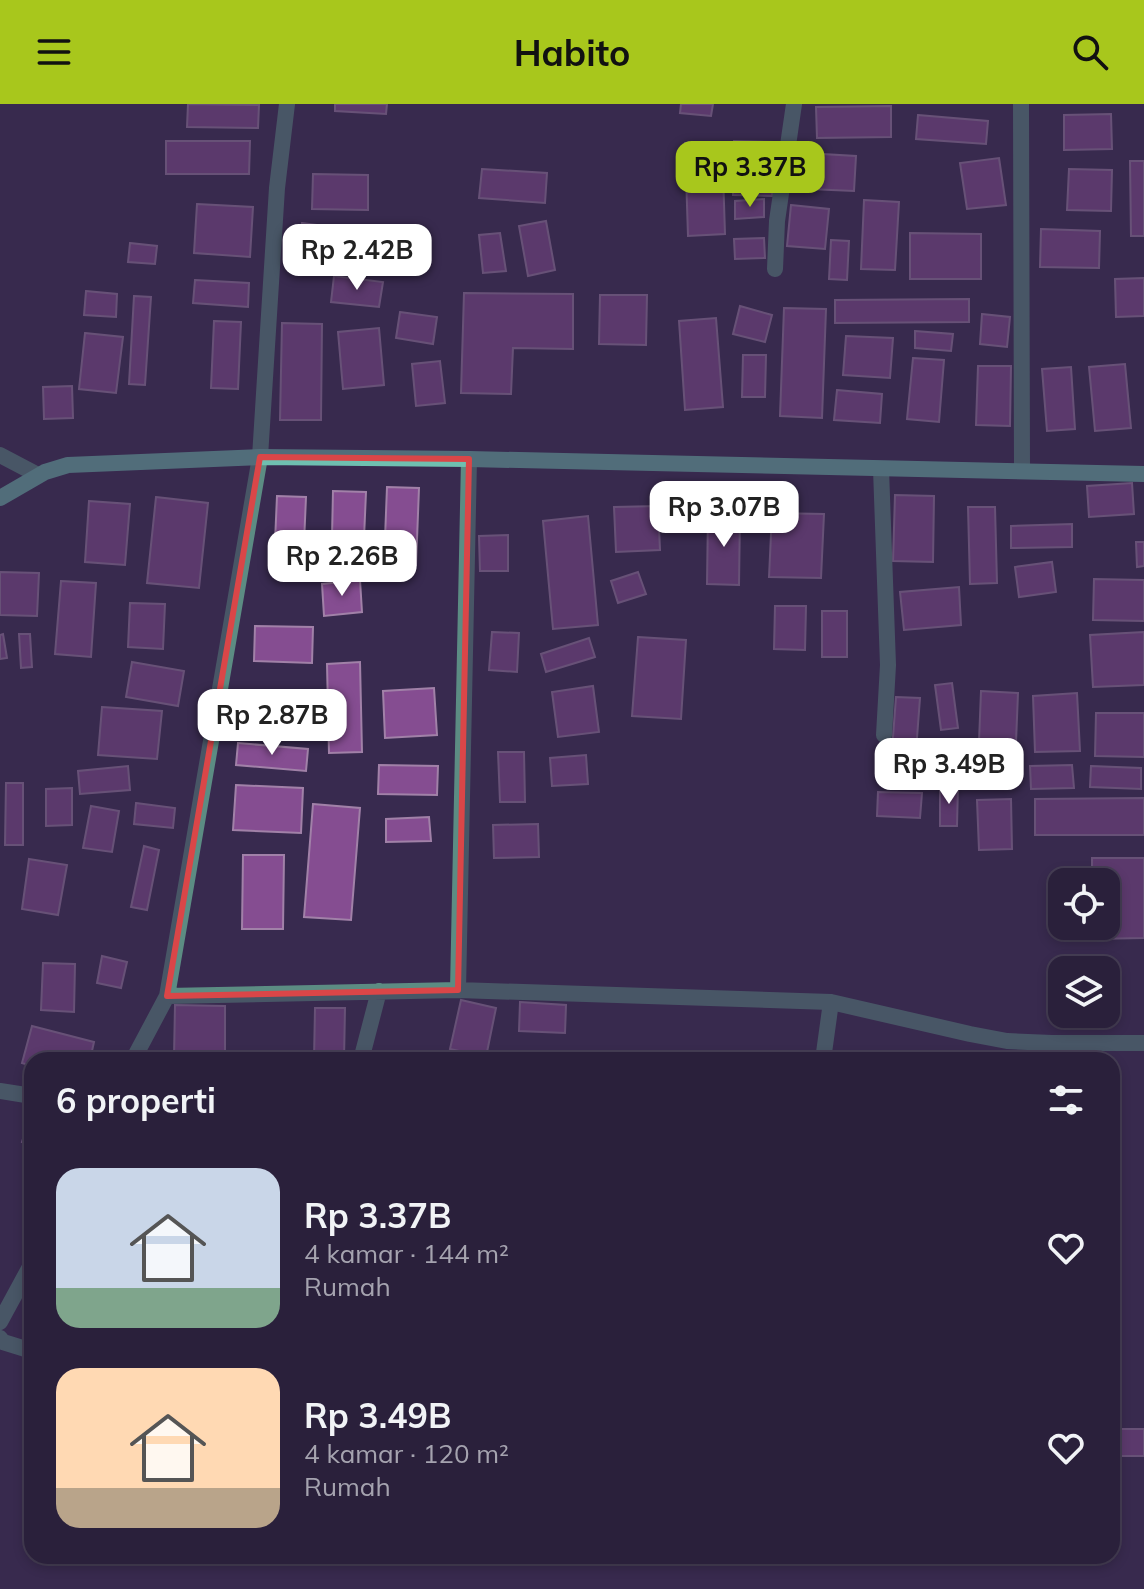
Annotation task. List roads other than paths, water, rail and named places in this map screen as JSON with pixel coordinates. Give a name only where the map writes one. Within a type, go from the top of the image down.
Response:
[{"type":"street","points":[[137,1052],[167,996],[260,457],[277,188],[287,104]]},
{"type":"street","points":[[775,269],[777,221],[794,104]]},
{"type":"street","points":[[1021,104],[1022,470]]},
{"type":"street","points":[[0,455],[38,475]]},
{"type":"street","points":[[0,498],[38,475],[68,465],[260,457],[1144,474]]},
{"type":"street","points":[[458,990],[469,459]]},
{"type":"street","points":[[881,469],[888,665],[884,735]]},
{"type":"street","points":[[167,996],[458,990],[831,1002],[1007,1041],[1144,1043]]},
{"type":"street","points":[[363,1052],[379,991]]},
{"type":"street","points":[[824,1052],[831,1002]]},
{"type":"street","points":[[0,1091],[24,1095]]},
{"type":"street","points":[[0,1322],[24,1278]]},
{"type":"street","points":[[0,1338],[3,1342],[24,1349]]}]
